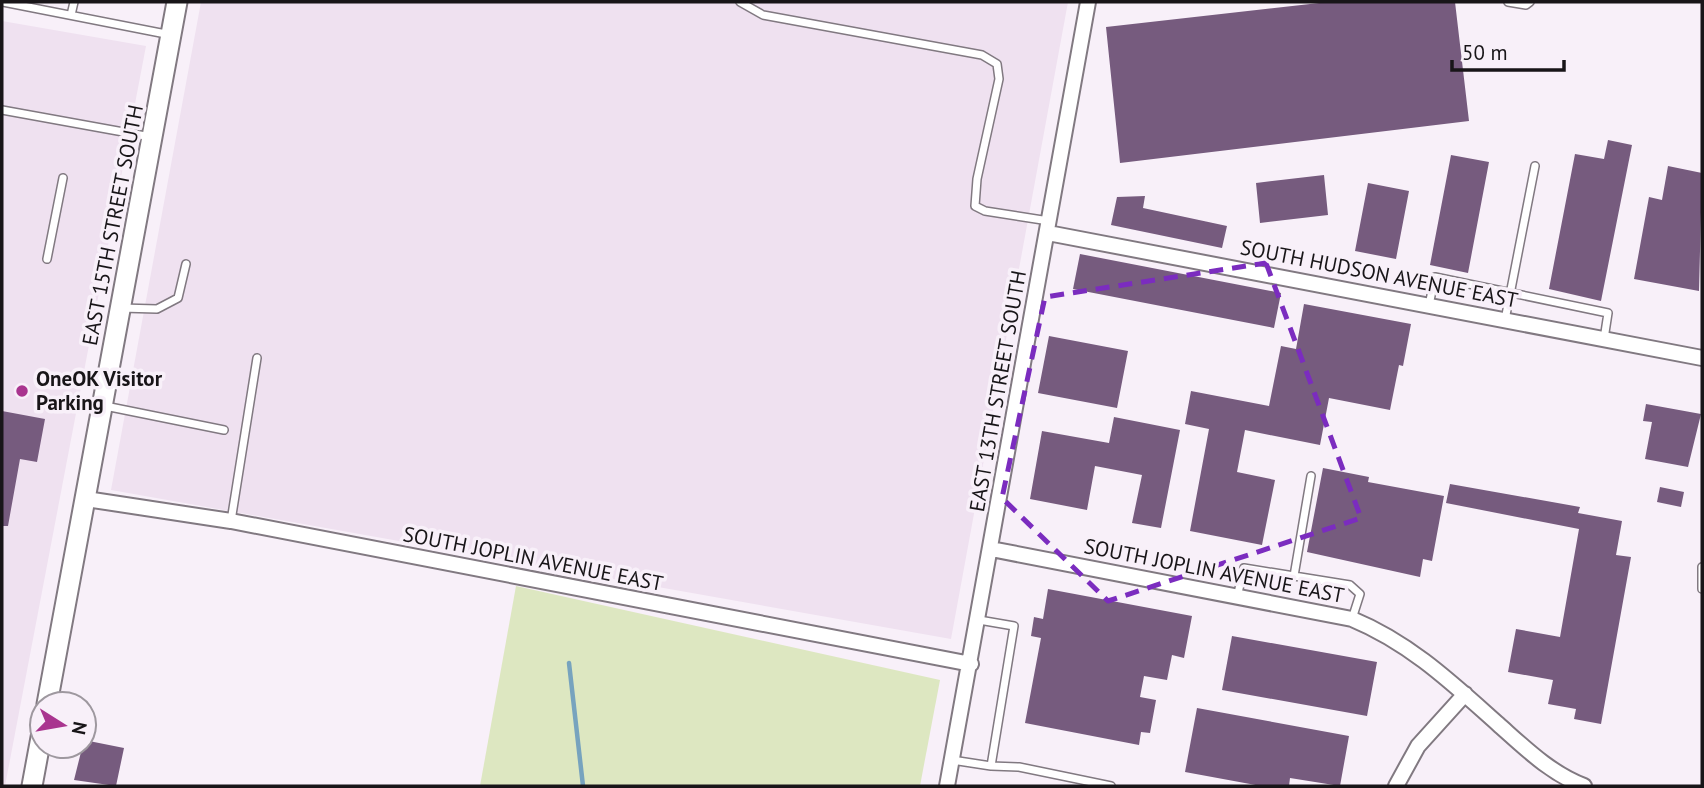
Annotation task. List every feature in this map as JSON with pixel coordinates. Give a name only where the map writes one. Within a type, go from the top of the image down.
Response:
[{"type":"main road","name":"EAST 15TH STREET SOUTH","points":[[50,690],[177,2]]},
{"type":"main road","points":[[32,786],[37,760]]},
{"type":"street","name":"EAST 13TH STREET SOUTH","points":[[947,786],[979,620],[1088,2]]},
{"type":"street","name":"SOUTH HUDSON AVENUE EAST","points":[[1049,227],[1702,358]]},
{"type":"street","name":"SOUTH JOPLIN AVENUE EAST","points":[[86,499],[231,522],[971,664]]},
{"type":"street","name":"SOUTH JOPLIN AVENUE EAST","points":[[991,549],[1322,611],[1352,619],[1396,640],[1427,661],[1546,766],[1584,786]]},
{"type":"street","points":[[1396,786],[1418,746],[1465,694]]},
{"type":"lane","points":[[3,2],[171,35]]},
{"type":"lane","points":[[71,15],[74,2]]},
{"type":"lane","points":[[740,2],[763,15],[982,54],[997,64],[999,79],[977,179],[975,206],[1049,227]]},
{"type":"lane","points":[[1508,2],[1527,5],[1530,2]]},
{"type":"lane","points":[[2,110],[152,137]]},
{"type":"lane","points":[[1504,320],[1535,166]]},
{"type":"lane","points":[[47,259],[63,178]]},
{"type":"lane","points":[[120,307],[156,309],[178,298],[186,264]]},
{"type":"lane","points":[[1429,305],[1435,277],[1608,313],[1604,339]]},
{"type":"lane","points":[[231,522],[257,358]]},
{"type":"lane","points":[[102,406],[224,430]]},
{"type":"lane","points":[[1294,576],[1311,477]]},
{"type":"lane","points":[[1702,567],[1702,589]]},
{"type":"lane","points":[[1237,597],[1244,568],[1350,585],[1360,594],[1352,619]]},
{"type":"lane","points":[[979,620],[1014,626],[991,766]]},
{"type":"lane","points":[[952,760],[1019,767],[1111,786]]},
{"type":"highlighted area","points":[[1266,263],[1361,518],[1108,601],[1002,498],[1045,297]]},
{"type":"shaded area","points":[[201,2],[1068,2],[951,639],[111,490]]},
{"type":"shaded area","points":[[2,21],[146,46],[5,786],[2,786]]},
{"type":"green space","points":[[516,586],[940,680],[920,786],[480,786]]},
{"type":"building","points":[[1328,2],[1455,2],[1469,121],[1120,163],[1106,27]]},
{"type":"building","points":[[1608,140],[1632,145],[1601,301],[1549,289],[1575,154],[1604,159]]},
{"type":"building","points":[[1451,155],[1489,162],[1468,273],[1430,265]]},
{"type":"building","points":[[1668,166],[1702,173],[1699,291],[1634,279],[1649,197],[1662,200]]},
{"type":"building","points":[[1324,175],[1328,215],[1260,223],[1256,183]]},
{"type":"building","points":[[1368,183],[1409,191],[1396,259],[1355,251]]},
{"type":"building","points":[[1145,196],[1143,208],[1227,226],[1222,248],[1111,225],[1117,197]]},
{"type":"building","points":[[1080,254],[1281,293],[1274,328],[1073,289]]},
{"type":"building","points":[[1304,304],[1411,324],[1403,366],[1399,365],[1390,410],[1329,398],[1320,445],[1245,430],[1237,472],[1275,480],[1262,545],[1190,531],[1209,429],[1185,424],[1191,391],[1269,406],[1281,346],[1296,349]]},
{"type":"building","points":[[1049,336],[1128,351],[1117,408],[1038,393]]},
{"type":"building","points":[[1646,404],[1701,414],[1688,467],[1645,459],[1652,422],[1643,421]]},
{"type":"building","points":[[2,411],[45,419],[37,462],[20,459],[8,526],[2,526]]},
{"type":"building","points":[[1114,417],[1180,430],[1161,528],[1132,523],[1142,475],[1095,466],[1087,510],[1030,499],[1042,431],[1109,443]]},
{"type":"building","points":[[1323,468],[1369,477],[1368,482],[1444,496],[1432,561],[1423,559],[1420,577],[1307,552]]},
{"type":"building","points":[[1450,484],[1580,507],[1578,513],[1622,521],[1616,555],[1631,557],[1601,724],[1574,719],[1576,709],[1548,704],[1553,680],[1508,672],[1516,629],[1560,637],[1579,529],[1446,503]]},
{"type":"building","points":[[1660,487],[1684,492],[1681,507],[1657,502]]},
{"type":"building","points":[[1048,589],[1192,616],[1184,658],[1172,655],[1167,680],[1144,676],[1140,697],[1156,700],[1150,733],[1141,732],[1139,745],[1025,723],[1041,638],[1031,636],[1034,617],[1043,619]]},
{"type":"building","points":[[1232,636],[1377,662],[1367,716],[1222,690]]},
{"type":"building","points":[[1197,708],[1349,736],[1340,786],[1290,778],[1289,786],[1261,786],[1185,772]]},
{"type":"building","points":[[98,743],[124,748],[116,786],[74,780],[79,760],[98,760]]},
{"type":"waterway","points":[[569,663],[583,786]]},
{"type":"place","name":"OneOK Visitor Parking","points":[[22,391]]}]
